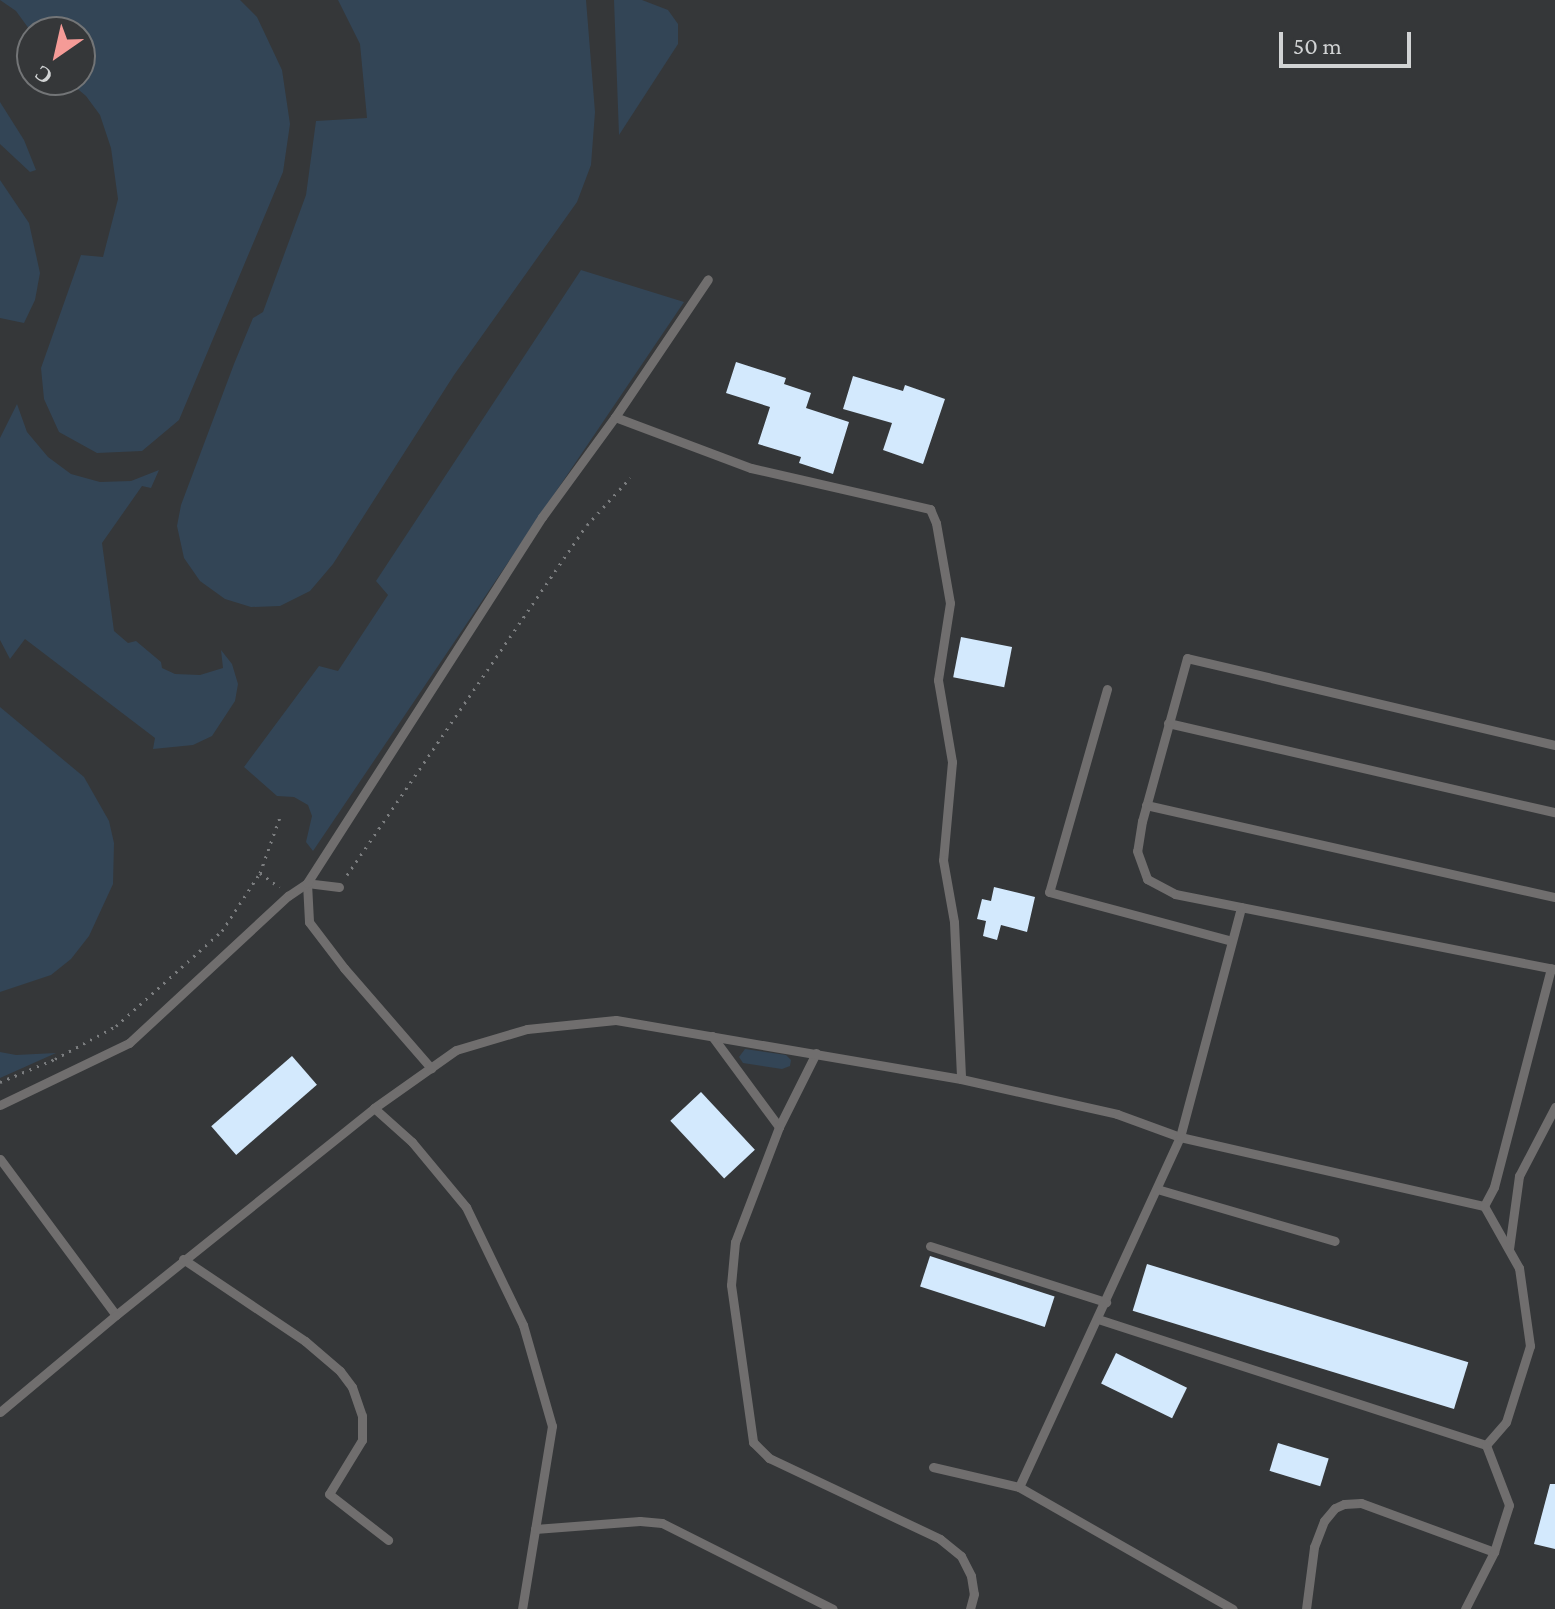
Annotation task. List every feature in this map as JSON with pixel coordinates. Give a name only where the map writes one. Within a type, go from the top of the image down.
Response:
[{"type":"lane","points":[[0,1105],[129,1043],[288,896],[307,883],[542,517],[615,417],[708,279]]},
{"type":"lane","points":[[615,417],[751,468],[930,509],[936,523],[950,603],[938,680],[952,762],[943,860],[954,922],[961,1079]]},
{"type":"lane","points":[[1484,1206],[1494,1187],[1553,969],[1175,894],[1147,879],[1137,851],[1146,805],[1187,658],[1555,745]]},
{"type":"lane","points":[[1107,689],[1049,892],[1232,941]]},
{"type":"lane","points":[[1168,723],[1555,812]]},
{"type":"lane","points":[[1146,805],[1555,897]]},
{"type":"lane","points":[[307,883],[339,887]]},
{"type":"lane","points":[[307,883],[309,922],[344,968],[431,1068]]},
{"type":"lane","points":[[1019,1487],[1180,1137],[1241,907]]},
{"type":"lane","points":[[0,1412],[183,1259],[374,1108],[456,1050],[527,1029],[616,1020],[961,1079],[1117,1114],[1180,1137],[1484,1206],[1519,1268],[1530,1346],[1506,1422],[1486,1445]]},
{"type":"lane","points":[[712,1036],[779,1127]]},
{"type":"lane","points":[[816,1053],[779,1127],[735,1242],[731,1285],[753,1442],[769,1458],[940,1539],[961,1556],[971,1576],[974,1594],[970,1609]]},
{"type":"lane","points":[[1509,1249],[1519,1176],[1555,1107]]},
{"type":"lane","points":[[374,1108],[412,1142],[466,1207],[523,1325],[552,1426],[522,1609]]},
{"type":"lane","points":[[0,1159],[116,1315]]},
{"type":"lane","points":[[1157,1189],[1335,1241]]},
{"type":"lane","points":[[930,1246],[1106,1302]]},
{"type":"lane","points":[[183,1259],[305,1341],[340,1371],[352,1387],[362,1416],[362,1440],[329,1494],[388,1540]]},
{"type":"lane","points":[[1098,1319],[1486,1445]]},
{"type":"lane","points":[[1465,1609],[1494,1552],[1509,1505],[1486,1445]]},
{"type":"lane","points":[[933,1467],[1019,1487],[1233,1609]]},
{"type":"lane","points":[[1306,1609],[1314,1547],[1324,1521],[1335,1508],[1344,1504],[1361,1503],[1494,1552]]},
{"type":"lane","points":[[535,1529],[640,1521],[662,1523],[833,1609]]},
{"type":"path","points":[[339,887],[587,525],[630,478]]},
{"type":"path","points":[[0,1082],[55,1059],[116,1026],[222,931],[260,873],[281,814]]},
{"type":"path","points":[[260,873],[273,881]]},
{"type":"shaded area","points":[[0,0],[240,0],[257,17],[282,70],[290,124],[283,172],[179,420],[142,451],[97,453],[59,432],[44,399],[41,368],[81,255],[103,257],[118,199],[111,148],[100,115],[86,96],[96,96],[96,16],[20,16]]},
{"type":"shaded area","points":[[338,0],[586,0],[595,112],[591,165],[577,202],[454,375],[333,564],[310,591],[280,606],[251,607],[225,599],[200,581],[184,558],[177,526],[181,505],[234,364],[253,318],[263,312],[306,195],[316,121],[367,118],[360,44]]},
{"type":"shaded area","points":[[614,0],[642,0],[668,10],[678,24],[678,44],[619,135]]},
{"type":"shaded area","points":[[0,102],[24,140],[36,170],[30,172],[0,144]]},
{"type":"shaded area","points":[[0,180],[29,223],[40,273],[35,300],[24,323],[0,318]]},
{"type":"shaded area","points":[[581,270],[684,302],[313,851],[306,842],[312,816],[308,805],[294,797],[277,796],[244,767],[319,666],[338,671],[388,595],[376,581]]},
{"type":"shaded area","points":[[17,404],[27,432],[48,457],[71,474],[100,482],[131,481],[159,470],[151,488],[142,486],[102,543],[114,631],[128,643],[136,641],[161,662],[162,668],[175,674],[200,675],[223,668],[221,650],[232,664],[238,684],[235,701],[212,736],[193,745],[153,749],[155,738],[25,639],[10,659],[0,640],[0,438]]},
{"type":"shaded area","points":[[0,707],[84,777],[109,821],[114,843],[113,884],[89,936],[71,959],[51,975],[0,992]]},
{"type":"shaded area","points":[[745,1049],[786,1055],[791,1060],[790,1066],[782,1069],[743,1063],[739,1057]]},
{"type":"shaded area","points":[[0,1052],[16,1055],[56,1053],[0,1078]]},
{"type":"building","points":[[736,362],[786,378],[784,384],[811,393],[806,408],[849,422],[833,474],[799,463],[801,457],[758,444],[770,407],[726,393]]},
{"type":"building","points":[[853,376],[903,391],[905,385],[945,399],[923,464],[883,450],[892,423],[843,409]]},
{"type":"building","points":[[961,637],[1012,647],[1004,687],[953,677]]},
{"type":"building","points":[[994,887],[1035,897],[1027,932],[1001,925],[997,940],[983,936],[986,921],[977,919],[982,899],[991,901]]},
{"type":"building","points":[[292,1056],[317,1085],[236,1155],[211,1126]]},
{"type":"building","points":[[701,1092],[755,1150],[724,1178],[670,1121]]},
{"type":"building","points":[[930,1256],[1055,1296],[1045,1327],[920,1286]]},
{"type":"building","points":[[1147,1264],[1468,1362],[1454,1409],[1133,1311]]},
{"type":"building","points":[[1116,1353],[1187,1388],[1172,1418],[1101,1384]]},
{"type":"building","points":[[1278,1443],[1329,1458],[1320,1486],[1270,1471]]},
{"type":"building","points":[[1550,1484],[1555,1484],[1555,1549],[1534,1544]]}]
